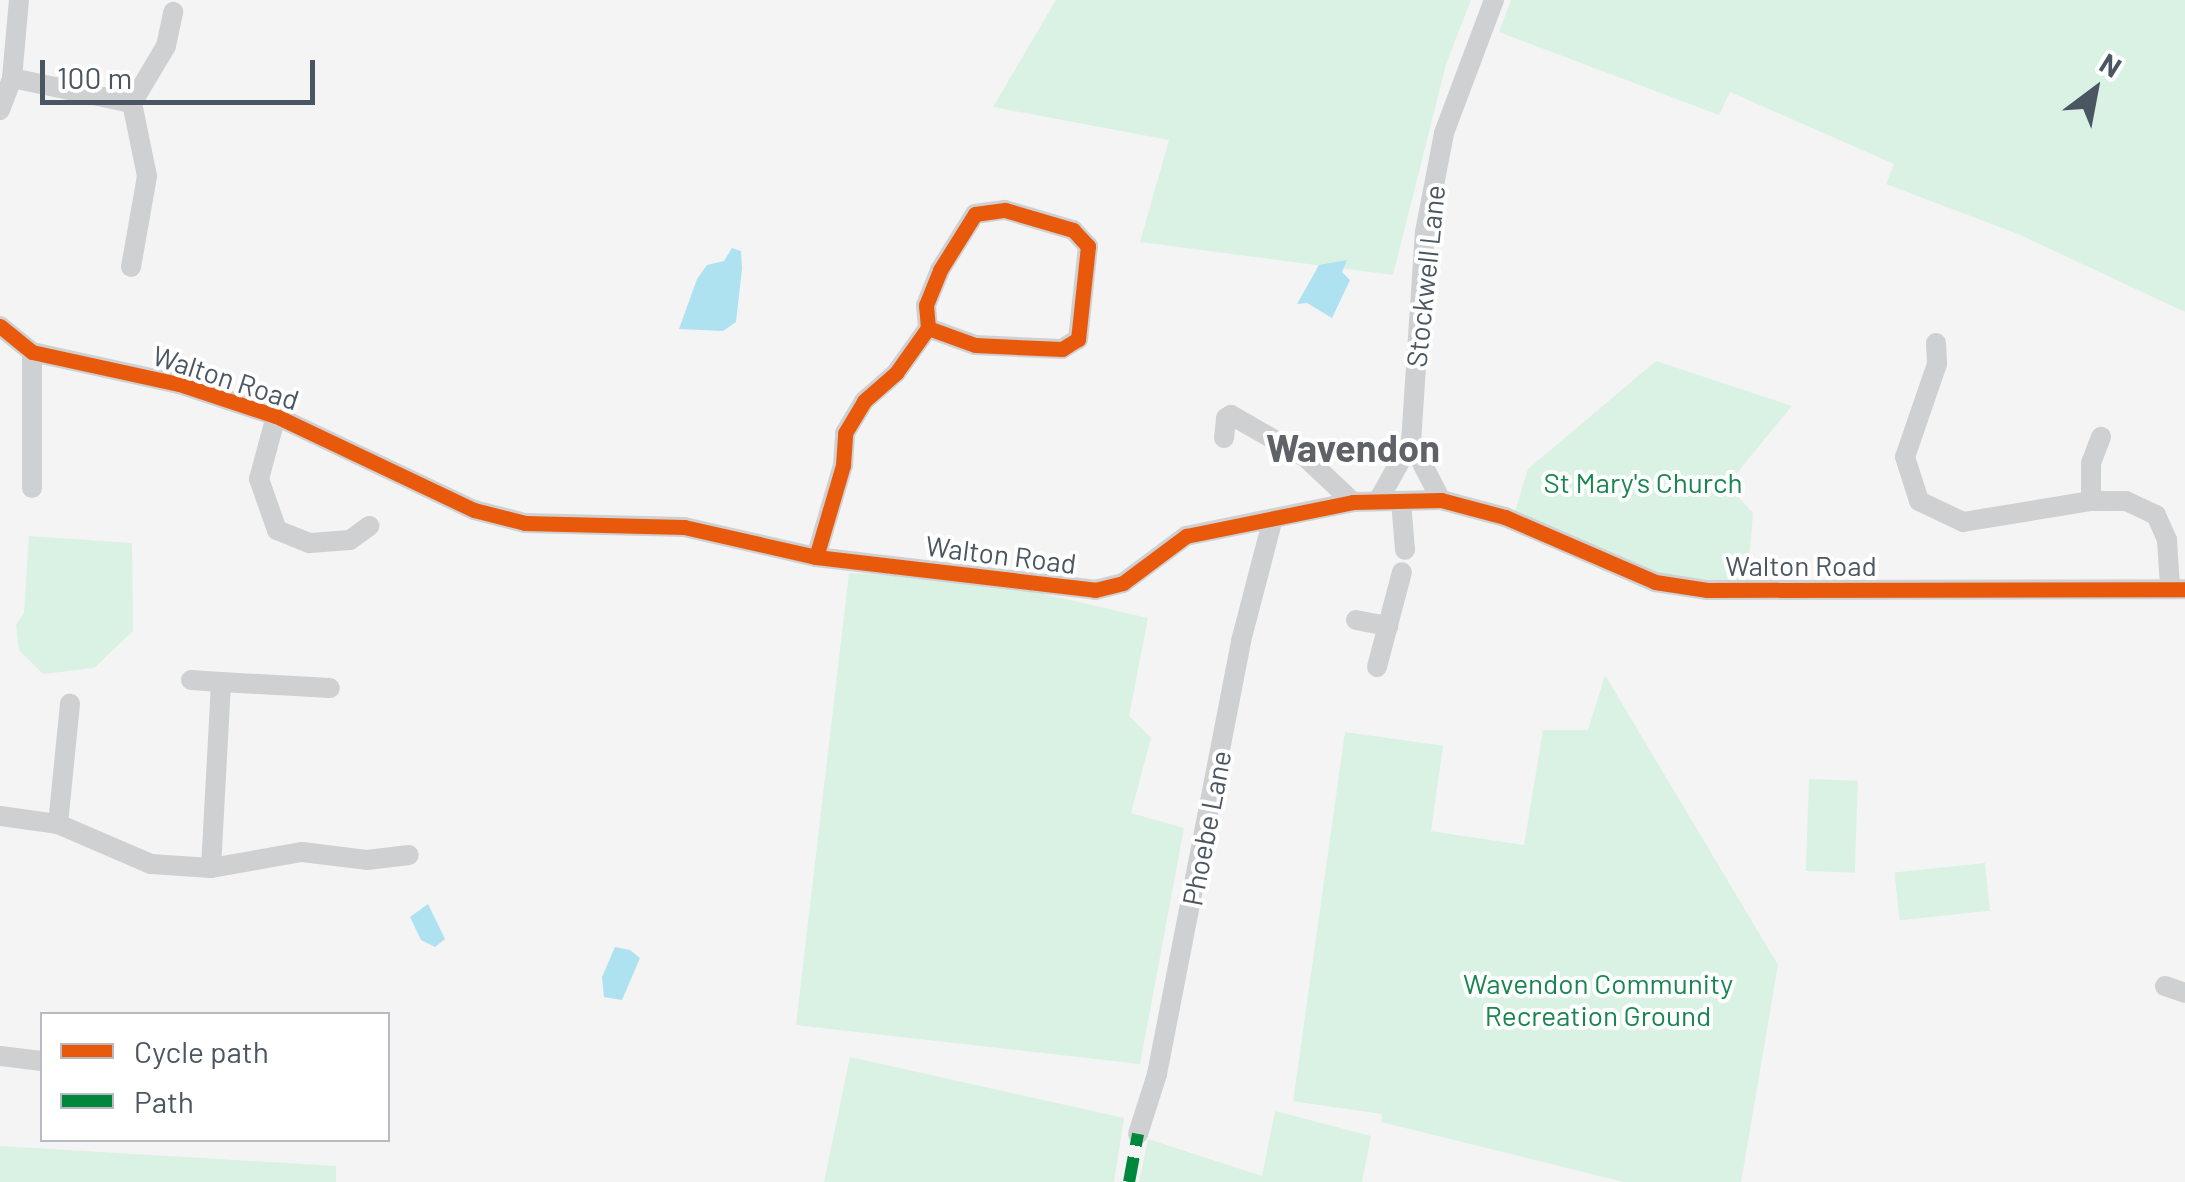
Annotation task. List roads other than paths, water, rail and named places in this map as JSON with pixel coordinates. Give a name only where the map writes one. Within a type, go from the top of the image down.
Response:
[{"type":"street","points":[[0,110],[12,78],[19,0]]},
{"type":"street","name":"Stockwell Lane","points":[[1378,501],[1411,442],[1425,232],[1444,133],[1494,0]]},
{"type":"street","points":[[131,267],[148,176],[132,103],[166,46],[173,12]]},
{"type":"street","points":[[12,78],[132,103]]},
{"type":"street","points":[[816,556],[843,464],[845,433],[864,401],[896,373],[928,328],[926,305],[940,270],[975,214],[1006,210],[1073,230],[1088,246],[1078,339],[1062,349],[975,345],[928,328]]},
{"type":"street","name":"Walton Road","points":[[0,326],[32,352],[179,384],[276,416],[488,516],[525,523],[684,527],[816,556],[1094,590],[1122,583],[1186,536],[1272,522],[1353,502],[1441,500],[1505,516],[1655,582],[1708,590],[2178,588]]},
{"type":"street","points":[[1936,343],[1936,364],[1905,456],[1919,501],[1963,522],[2091,501],[2126,501],[2156,514],[2167,540],[2178,588]]},
{"type":"street","points":[[32,352],[32,488]]},
{"type":"street","points":[[1224,438],[1226,418],[1231,415],[1306,458],[1353,502]]},
{"type":"street","points":[[276,416],[259,479],[276,530],[310,542],[350,540],[369,526]]},
{"type":"street","points":[[2091,501],[2091,463],[2102,437]]},
{"type":"street","points":[[1411,442],[1441,500]]},
{"type":"street","points":[[1401,500],[1405,550]]},
{"type":"street","name":"Phoebe Lane","points":[[1138,1134],[1157,1074],[1241,641],[1272,522]]},
{"type":"street","points":[[1377,667],[1402,572]]},
{"type":"street","points":[[1356,620],[1388,626]]},
{"type":"street","points":[[191,680],[330,688]]},
{"type":"street","points":[[211,868],[221,682]]},
{"type":"street","points":[[58,824],[70,704]]},
{"type":"street","points":[[0,816],[58,824],[151,864],[211,868],[302,852],[367,860],[409,855]]},
{"type":"street","points":[[0,1056],[40,1061]]},
{"type":"water","points":[[732,248],[741,251],[742,269],[736,322],[723,331],[679,329],[697,279],[707,265],[724,261]]},
{"type":"water","points":[[1347,260],[1342,272],[1350,280],[1332,318],[1307,303],[1297,304],[1319,265]]},
{"type":"water","points":[[428,904],[445,939],[435,947],[421,940],[410,917]]},
{"type":"water","points":[[615,947],[630,950],[640,958],[622,1000],[604,997],[602,977]]},
{"type":"district","name":"Wavendon","points":[[1353,448]]},
{"type":"park label","name":"St Mary's Church","points":[[1643,482]]},
{"type":"park label","name":"Wavendon Community Recreation Ground","points":[[1598,999]]}]
